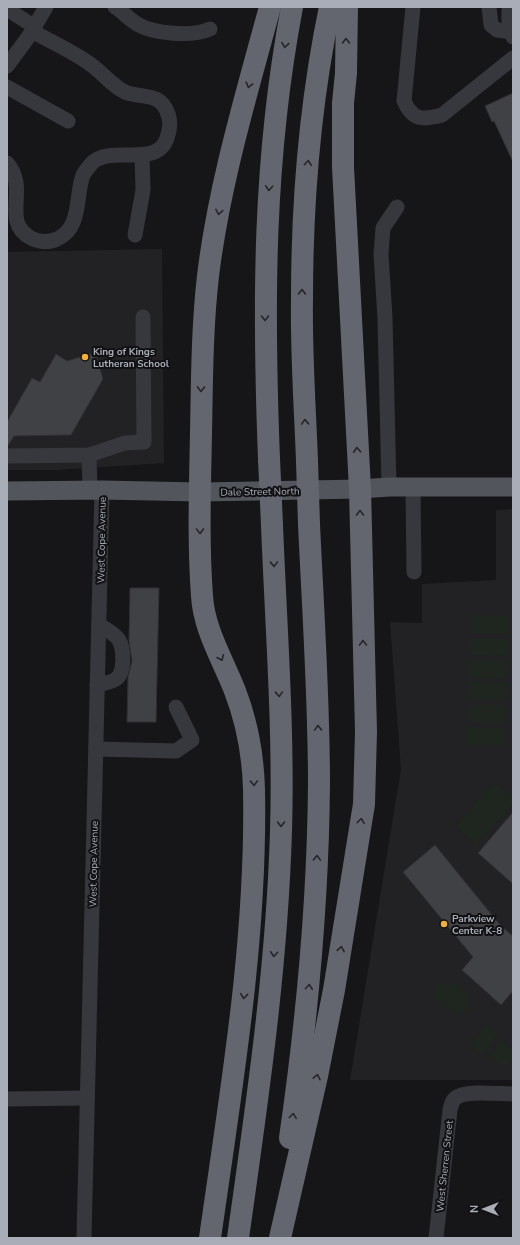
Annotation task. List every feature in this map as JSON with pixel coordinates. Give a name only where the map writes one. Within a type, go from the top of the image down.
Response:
[{"type":"highway","points":[[210,1238],[239,1037],[250,924],[253,835],[252,763],[240,704],[211,636],[204,611],[200,492],[202,342],[208,275],[232,153],[270,7]]},
{"type":"highway","points":[[238,1238],[268,1016],[278,891],[281,830],[281,738],[269,459],[265,322],[267,219],[276,109],[292,7]]},
{"type":"highway","points":[[276,1238],[306,1021],[316,876],[318,736],[309,524],[302,300],[304,205],[313,113],[330,7]]},
{"type":"highway","points":[[280,1238],[317,1076],[334,990],[358,851],[364,804],[366,732],[360,489],[355,411],[365,378],[366,361],[358,200],[346,73],[347,7]]},
{"type":"highway","points":[[202,1238],[208,1161],[232,969],[237,953],[250,924]]},
{"type":"main road","name":"Dale Street North","points":[[7,491],[96,490],[200,492],[360,489],[389,487],[513,487]]},
{"type":"street","points":[[7,66],[33,29],[46,7]]},
{"type":"street","points":[[412,7],[404,101],[408,110],[418,118],[428,119],[442,115],[513,58]]},
{"type":"street","points":[[489,7],[491,25],[497,30],[512,34],[510,7]]},
{"type":"street","points":[[118,8],[137,24],[159,32],[202,32],[210,29]]},
{"type":"street","points":[[7,9],[33,29],[89,62],[117,87],[126,92],[150,96],[161,102],[168,112],[170,122],[166,142],[160,148],[142,155],[108,156],[94,161],[83,175],[74,219],[70,229],[63,237],[53,241],[41,242],[31,239],[21,232],[15,222],[14,210],[18,188],[16,177],[7,163]]},
{"type":"street","points":[[7,87],[68,121]]},
{"type":"street","points":[[135,235],[143,190],[142,155]]},
{"type":"street","points":[[389,487],[385,318],[381,254],[383,228],[397,207]]},
{"type":"street","points":[[7,456],[89,455],[126,443],[144,442],[142,318]]},
{"type":"street","name":"West Cope Avenue","points":[[84,1238],[86,1098],[99,624],[96,490],[89,455]]},
{"type":"street","points":[[413,487],[414,572]]},
{"type":"street","points":[[97,684],[115,680],[120,674],[123,658],[119,641],[112,632],[99,624]]},
{"type":"street","points":[[96,749],[176,751],[192,740],[176,707]]},
{"type":"street","name":"West Sherren Street","points":[[436,1238],[452,1101],[457,1096],[466,1094],[513,1094]]},
{"type":"street","points":[[7,1099],[86,1098]]},
{"type":"shaded area","name":"King of Kings Lutheran School","points":[[162,249],[164,463],[56,470],[7,470],[7,252]]},
{"type":"shaded area","name":"Parkview Center K-8","points":[[513,509],[513,1080],[350,1080],[401,769],[390,622],[422,623],[422,584],[496,580],[496,510]]},
{"type":"shaded area","points":[[472,615],[508,616],[508,634],[471,633]]},
{"type":"shaded area","points":[[471,638],[508,639],[508,656],[471,655]]},
{"type":"shaded area","points":[[470,660],[507,661],[506,679],[470,678]]},
{"type":"shaded area","points":[[470,682],[507,683],[506,701],[470,700]]},
{"type":"shaded area","points":[[469,705],[506,705],[505,723],[469,722]]},
{"type":"shaded area","points":[[468,727],[505,728],[504,745],[468,745]]},
{"type":"shaded area","points":[[494,782],[513,799],[513,804],[476,844],[456,826]]},
{"type":"shaded area","points":[[455,984],[470,996],[469,1009],[457,1015],[434,997],[438,985]]},
{"type":"shaded area","points":[[487,1024],[498,1033],[482,1055],[470,1046]]},
{"type":"shaded area","points":[[501,1041],[513,1050],[513,1059],[506,1068],[490,1056]]},
{"type":"building","points":[[513,93],[513,162],[494,121],[492,122],[485,106]]},
{"type":"building","points":[[56,354],[67,361],[90,354],[97,358],[103,379],[71,435],[14,436],[7,447],[7,422],[32,378],[40,382]]},
{"type":"building","points":[[130,588],[159,588],[156,722],[127,722],[128,677],[132,661],[129,641]]},
{"type":"building","points":[[513,812],[513,884],[478,853]]},
{"type":"building","points":[[435,845],[501,926],[513,936],[513,991],[501,1005],[462,970],[473,957],[403,872]]},
{"type":"place","name":"King of Kings Lutheran School","points":[[85,357]]},
{"type":"place","name":"Parkview Center K-8","points":[[444,924]]}]
